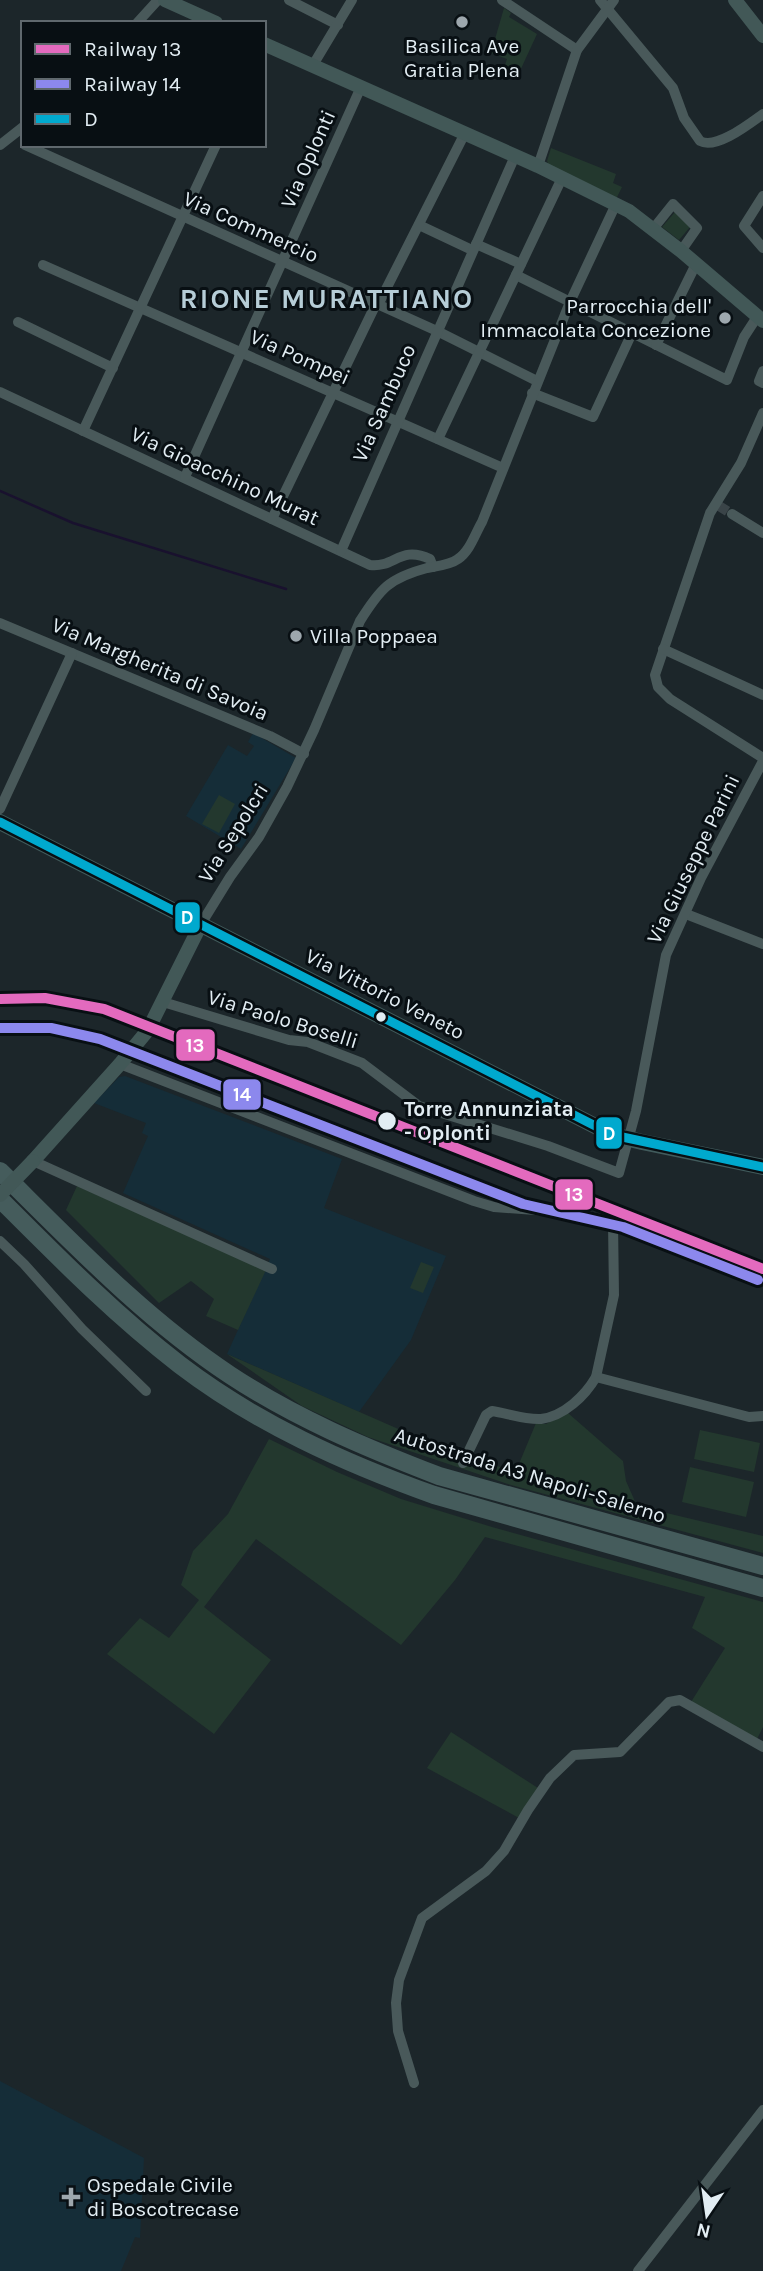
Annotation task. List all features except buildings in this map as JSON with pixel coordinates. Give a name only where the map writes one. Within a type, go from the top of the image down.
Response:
[{"type":"highway","points":[[0,1155],[61,1220],[91,1261]]},
{"type":"highway","name":"Autostrada A3 Napoli-Salerno","points":[[0,1171],[91,1261],[154,1318],[229,1375],[303,1419],[452,1480],[763,1566]]},
{"type":"highway","name":"Autostrada A3 Napoli-Salerno","points":[[0,1197],[102,1300],[167,1355],[234,1401],[291,1435],[384,1478],[434,1495],[763,1588]]},
{"type":"main road","name":"Via Vittorio Veneto","points":[[0,822],[613,1135],[763,1167]]},
{"type":"street","points":[[139,21],[158,0]]},
{"type":"street","points":[[165,0],[212,21]]},
{"type":"street","points":[[289,0],[338,25]]},
{"type":"street","points":[[313,65],[352,0]]},
{"type":"street","points":[[502,0],[577,50]]},
{"type":"street","points":[[735,0],[763,36]]},
{"type":"street","points":[[538,166],[577,50],[607,3],[673,88],[684,118],[700,141],[711,144],[763,114]]},
{"type":"street","points":[[266,45],[538,166],[616,204],[681,251],[760,319],[744,337],[727,380],[516,275]]},
{"type":"street","name":"Via Oplonti","points":[[184,477],[361,87]]},
{"type":"street","points":[[0,145],[21,129]]},
{"type":"street","points":[[272,519],[465,133]]},
{"type":"street","name":"Via Commercio","points":[[12,137],[21,143]]},
{"type":"street","name":"Via Commercio","points":[[28,147],[437,331],[537,381]]},
{"type":"street","points":[[83,431],[215,147]]},
{"type":"street","name":"Via Sambuco","points":[[341,551],[515,156]]},
{"type":"street","points":[[438,439],[562,178]]},
{"type":"street","points":[[763,197],[744,226],[763,248]]},
{"type":"street","name":"Via Sepolcri","points":[[0,1197],[120,1065],[148,1030],[201,924],[259,837],[304,754],[360,621],[370,605],[396,578],[453,562],[465,553],[482,522],[569,302],[616,204]]},
{"type":"street","points":[[653,229],[673,204],[697,228],[681,251]]},
{"type":"street","points":[[419,225],[521,264]]},
{"type":"street","points":[[656,345],[696,264]]},
{"type":"street","name":"Via Pompei","points":[[43,265],[503,468]]},
{"type":"street","points":[[18,322],[113,368]]},
{"type":"street","points":[[532,393],[593,417],[632,333]]},
{"type":"street","points":[[763,371],[759,381],[763,383]]},
{"type":"street","name":"Via Gioacchino Murat","points":[[0,392],[370,565],[377,566],[408,554],[430,559],[433,567]]},
{"type":"street","points":[[762,419],[718,505],[709,513],[655,676],[658,688],[670,699],[763,760]]},
{"type":"street","points":[[732,514],[763,534]]},
{"type":"street","name":"Via Margherita di Savoia","points":[[0,623],[257,730],[304,754]]},
{"type":"street","points":[[663,649],[763,695]]},
{"type":"street","points":[[0,809],[72,653]]},
{"type":"street","name":"Via Giuseppe Parini","points":[[619,1173],[630,1140],[663,964],[701,878],[763,760]]},
{"type":"street","points":[[686,914],[763,944]]},
{"type":"street","name":"Via Paolo Boselli","points":[[163,1002],[289,1040],[308,1042],[362,1063],[419,1106],[548,1146],[619,1173]]},
{"type":"street","points":[[120,1065],[474,1201],[519,1211],[576,1213],[611,1220],[615,1226],[614,1295],[596,1377],[576,1402],[550,1416],[539,1419],[492,1410],[486,1415],[463,1463]]},
{"type":"street","points":[[33,1161],[272,1269]]},
{"type":"street","points":[[0,1241],[146,1391]]},
{"type":"street","points":[[749,1274],[763,1280]]},
{"type":"street","points":[[596,1377],[749,1417],[763,1416]]},
{"type":"street","points":[[414,2083],[398,2031],[396,2003],[398,1980],[422,1918],[486,1871],[504,1851],[550,1778],[574,1755],[620,1752],[669,1702],[680,1700],[763,1747]]},
{"type":"street","points":[[638,2271],[763,2110]]},
{"type":"shaded area","points":[[253,733],[296,758],[241,849],[186,816],[228,745],[247,756],[254,746],[248,742]]},
{"type":"shaded area","points":[[125,1076],[342,1159],[324,1208],[446,1256],[411,1340],[359,1412],[227,1354],[270,1259],[123,1193],[148,1136],[142,1133],[146,1123],[94,1103],[119,1077]]},
{"type":"shaded area","name":"Ospedale Civile di Boscotrecase","points":[[0,2081],[144,2158],[140,2238],[135,2237],[121,2271],[0,2271]]},
{"type":"green space","points":[[504,8],[511,13],[509,17],[537,34],[519,73],[504,68],[507,59],[491,53]]},
{"type":"green space","points":[[551,148],[616,174],[613,183],[622,187],[616,199],[549,166],[547,161]]},
{"type":"green space","points":[[675,212],[690,227],[679,240],[662,227]]},
{"type":"green space","points":[[219,795],[235,804],[219,833],[202,824]]},
{"type":"green space","points":[[77,1186],[266,1270],[238,1330],[206,1316],[214,1299],[191,1281],[159,1303],[66,1210]]},
{"type":"green space","points":[[421,1262],[434,1267],[423,1293],[410,1288]]},
{"type":"green space","points":[[227,1354],[460,1456],[516,1471],[536,1423],[546,1424],[568,1413],[623,1461],[626,1481],[637,1506],[763,1536],[763,1553],[511,1485],[368,1437],[302,1406]]},
{"type":"green space","points":[[700,1430],[760,1443],[754,1472],[694,1459]]},
{"type":"green space","points":[[269,1439],[401,1499],[763,1602],[763,1727],[757,1739],[691,1702],[725,1648],[692,1628],[705,1597],[485,1537],[455,1580],[401,1645],[256,1539],[204,1607],[271,1660],[214,1734],[107,1654],[140,1618],[169,1638],[199,1600],[181,1585],[193,1551],[228,1514]]},
{"type":"green space","points":[[690,1467],[754,1482],[746,1517],[682,1502]]},
{"type":"green space","points":[[451,1732],[538,1788],[519,1818],[427,1768]]},
{"type":"waterway","points":[[0,491],[73,523],[286,589]]},
{"type":"tunnel","points":[[719,506],[732,514]]},
{"type":"rail line","name":"13","points":[[0,999],[45,998],[104,1009],[763,1269]]},
{"type":"rail line","name":"14","points":[[1,1028],[51,1028],[100,1039],[523,1204],[623,1227],[758,1280]]},
{"type":"transit line","name":"D","points":[[0,822],[613,1135],[763,1167]]},
{"type":"place","name":"Basilica Ave Gratia Plena","points":[[462,22]]},
{"type":"place","name":"Parrocchia dell' Immacolata Concezione","points":[[725,318]]},
{"type":"place","name":"Villa Poppaea","points":[[296,636]]},
{"type":"place","name":"Torre Annunziata - Oplonti","points":[[387,1121]]},
{"type":"place","name":"Ospedale Civile di Boscotrecase","points":[[71,2197]]},
{"type":"district","name":"RIONE MURATTIANO","points":[[327,298]]}]
